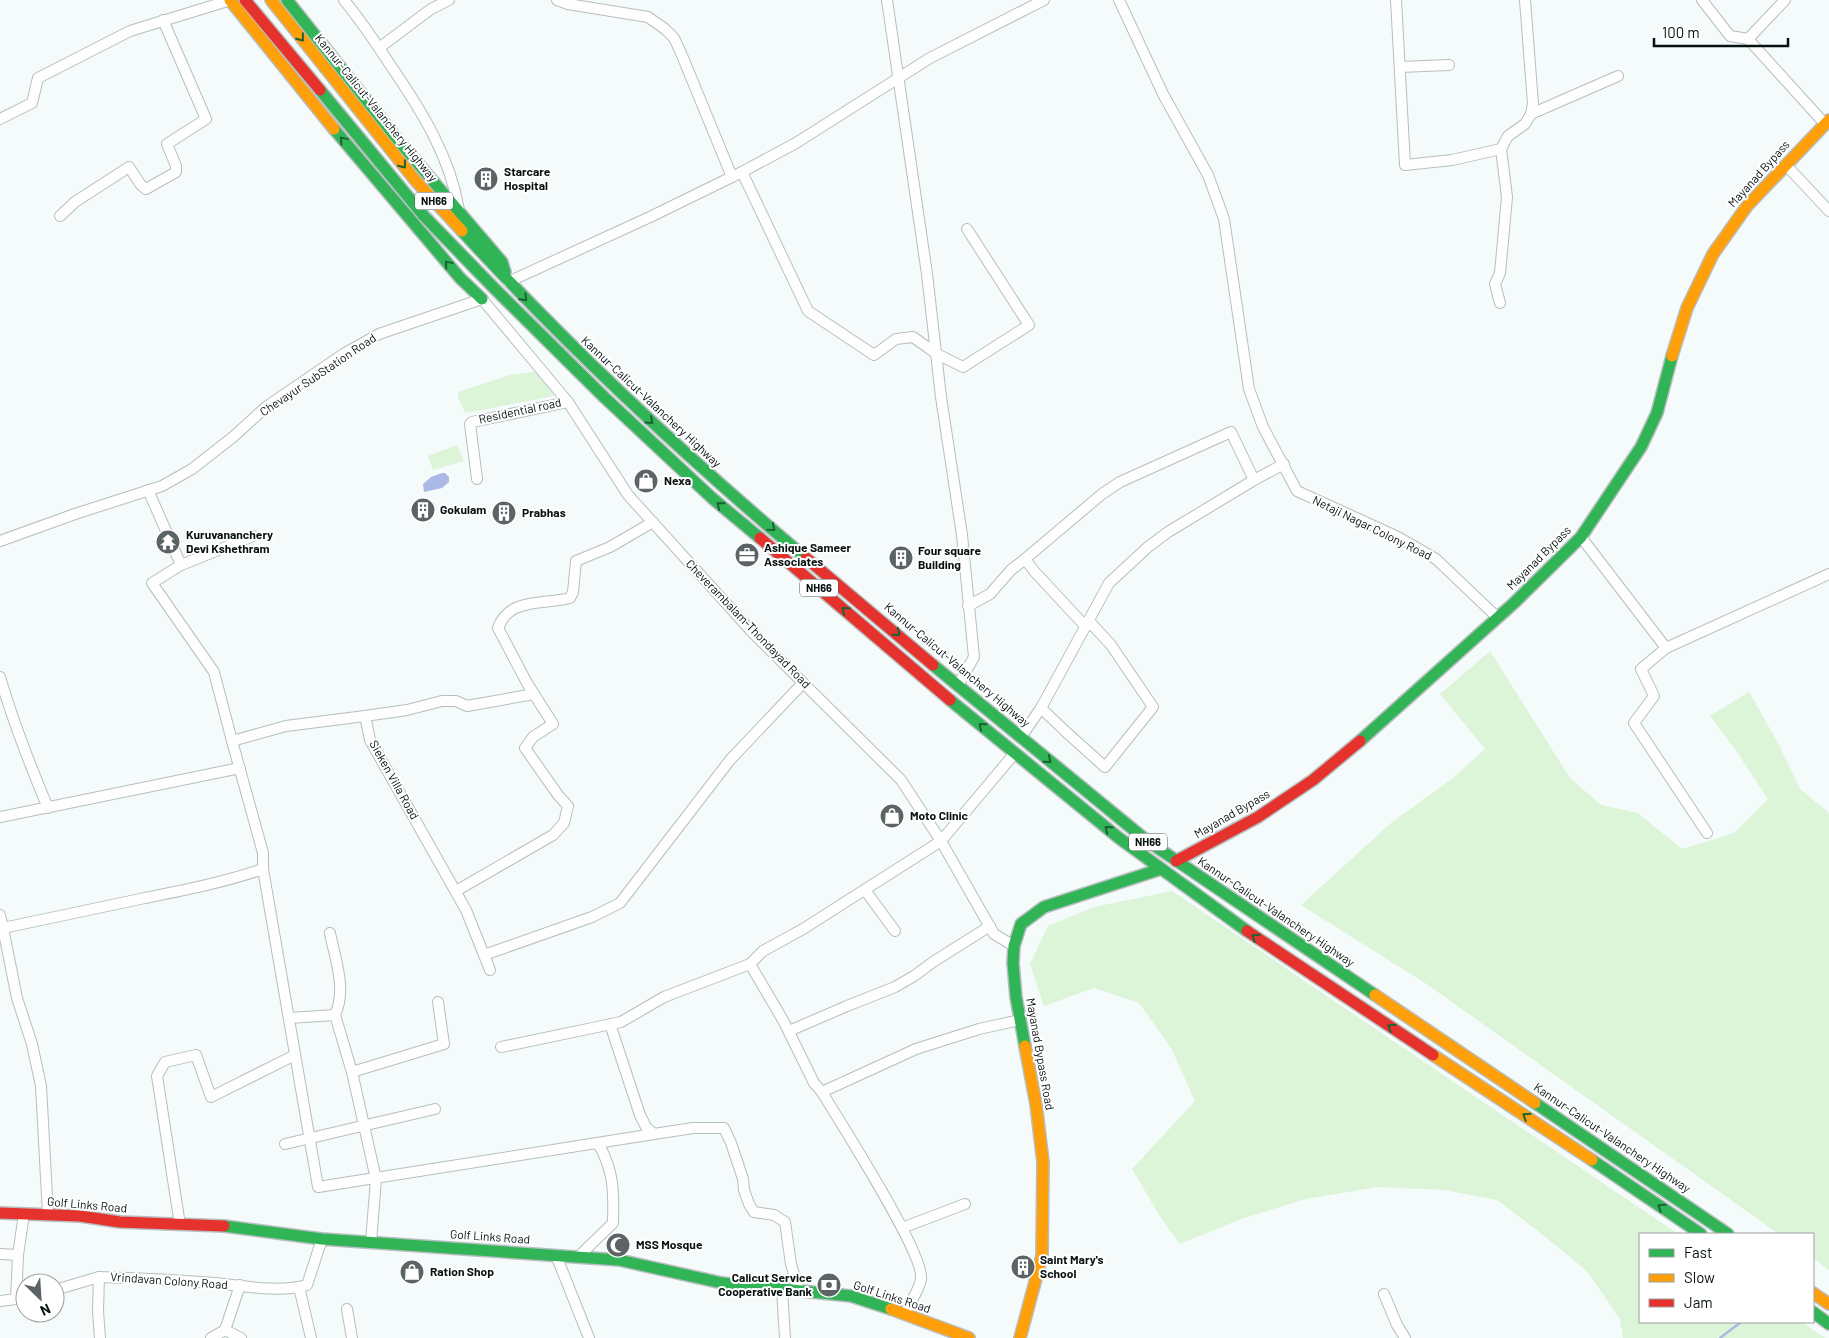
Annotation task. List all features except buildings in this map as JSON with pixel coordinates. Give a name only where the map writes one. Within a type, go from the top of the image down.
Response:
[{"type":"main road","points":[[231,0],[308,97],[460,278],[482,300]]},
{"type":"main road","name":"NH66","points":[[245,0],[424,216],[604,397],[712,498],[1015,753],[1160,869],[1247,932],[1701,1233]]},
{"type":"main road","name":"Kannur-Calicut-Valanchery Highway","points":[[271,0],[338,73],[415,180],[508,282],[614,388],[722,487],[1146,840],[1727,1233]]},
{"type":"main road","points":[[287,0],[338,73],[502,262],[508,282]]},
{"type":"main road","points":[[308,97],[338,73]]},
{"type":"main road","name":"Mayanad Bypass","points":[[1176,861],[1258,817],[1313,780],[1386,719],[1498,618],[1581,537],[1641,447],[1657,413],[1687,308],[1713,254],[1746,206],[1827,122]]},
{"type":"main road","name":"Mayanad Bypass Road","points":[[1020,1338],[1042,1256],[1043,1162],[1036,1104],[1020,1020],[1013,963],[1014,946],[1021,924],[1044,907],[1160,869]]},
{"type":"main road","name":"Golf Links Road","points":[[0,1213],[80,1216],[120,1222],[227,1226],[322,1239],[620,1260],[722,1283],[851,1296],[969,1338]]},
{"type":"main road","points":[[1814,1294],[1829,1304]]},
{"type":"main road","points":[[1814,1313],[1829,1324]]},
{"type":"street","points":[[0,119],[32,103],[38,78],[130,30],[231,0]]},
{"type":"street","points":[[344,0],[415,101],[437,143],[456,191],[459,212]]},
{"type":"street","points":[[379,48],[429,4],[449,0]]},
{"type":"street","points":[[557,0],[568,4],[648,17],[674,38],[737,174],[808,310],[874,355],[896,339],[913,337],[937,354],[963,368],[1029,324],[967,228]]},
{"type":"street","points":[[886,0],[927,274],[941,397],[959,515],[974,658],[958,685]]},
{"type":"street","points":[[508,282],[650,217],[796,143],[930,58],[1044,0]]},
{"type":"street","name":"Netaji Nagar Colony Road","points":[[1119,0],[1163,94],[1208,175],[1224,219],[1249,389],[1263,427],[1298,491],[1398,537],[1436,559],[1498,618]]},
{"type":"street","points":[[1396,0],[1405,165],[1452,160],[1501,149]]},
{"type":"street","points":[[1500,303],[1495,284],[1500,273],[1507,198],[1501,149],[1508,136],[1525,124],[1531,114],[1533,104],[1524,0]]},
{"type":"street","points":[[1702,0],[1730,36],[1748,39],[1827,122]]},
{"type":"street","points":[[1748,39],[1785,0]]},
{"type":"street","points":[[60,216],[75,202],[129,167],[141,185],[146,189],[176,172],[176,166],[167,144],[206,119],[163,20]]},
{"type":"street","points":[[1400,67],[1449,65]]},
{"type":"street","points":[[1531,114],[1618,76]]},
{"type":"street","points":[[1786,165],[1829,211]]},
{"type":"street","name":"Cheverambalam-Thondayad Road","points":[[482,300],[568,402],[628,494],[752,632],[901,780],[942,841],[994,934],[1014,946]]},
{"type":"street","name":"Chevayur SubStation Road","points":[[0,542],[75,514],[162,486],[192,469],[266,407],[345,353],[379,334],[482,300]]},
{"type":"street","name":"Residential road","points":[[477,479],[470,424],[472,422],[568,402]]},
{"type":"street","points":[[968,606],[990,594],[1011,570],[1102,494],[1120,482],[1231,432],[1254,480]]},
{"type":"street","points":[[1021,737],[1041,708],[1109,583],[1148,546],[1177,526],[1284,464]]},
{"type":"street","points":[[148,490],[181,565]]},
{"type":"street","points":[[456,891],[553,835],[564,823],[568,806],[525,748],[533,737],[553,724],[534,694],[498,628],[501,620],[507,612],[518,606],[570,598],[575,581],[576,561],[610,547],[653,522]]},
{"type":"street","points":[[253,536],[181,565],[152,583],[214,672],[263,853],[263,869],[318,1187],[693,1128],[724,1128],[732,1143],[743,1179],[748,1204],[754,1212],[774,1215],[785,1222],[791,1264],[799,1291]]},
{"type":"street","points":[[1581,537],[1666,648]]},
{"type":"street","points":[[1025,559],[1034,571],[1110,645],[1153,707],[1105,767],[1041,708]]},
{"type":"street","points":[[1708,833],[1634,723],[1654,696],[1641,669],[1666,648],[1829,574]]},
{"type":"street","points":[[0,678],[26,754],[48,808]]},
{"type":"street","points":[[484,955],[592,917],[620,903],[730,760],[803,683]]},
{"type":"street","points":[[232,741],[286,726],[407,710],[442,701],[456,700],[467,706],[534,694]]},
{"type":"street","name":"Sieken Villa Road","points":[[365,716],[370,740],[456,891],[469,916],[490,970]]},
{"type":"street","points":[[501,1047],[621,1022],[664,997],[750,964],[763,952],[803,929],[942,841],[1015,753]]},
{"type":"street","points":[[0,817],[240,768]]},
{"type":"street","points":[[4,928],[190,889],[230,878],[237,878],[263,869]]},
{"type":"street","points":[[865,890],[895,931]]},
{"type":"street","points":[[0,915],[17,998],[32,1044],[41,1086],[48,1215]]},
{"type":"street","points":[[789,1032],[846,1006],[895,987],[990,926]]},
{"type":"street","points":[[330,932],[341,989],[340,1005],[335,1015],[352,1072],[376,1179],[371,1242]]},
{"type":"street","points":[[750,964],[789,1032],[814,1083],[822,1092],[902,1228],[920,1268],[921,1279],[905,1314]]},
{"type":"street","points":[[352,1072],[444,1044],[438,1002]]},
{"type":"street","points":[[289,1018],[335,1015]]},
{"type":"street","points":[[822,1092],[916,1049],[979,1029],[1020,1020]]},
{"type":"street","points":[[610,1024],[640,1115],[646,1127],[654,1134]]},
{"type":"street","points":[[180,1224],[156,1076],[165,1062],[196,1056],[212,1097],[295,1055]]},
{"type":"street","points":[[285,1144],[435,1109]]},
{"type":"street","points":[[578,1257],[613,1223],[614,1190],[608,1160],[598,1143]]},
{"type":"street","points":[[902,1228],[965,1204]]},
{"type":"street","points":[[19,1273],[18,1255],[24,1214]]},
{"type":"street","points":[[311,1338],[299,1287],[307,1285],[322,1239]]},
{"type":"street","points":[[0,1254],[18,1255]]},
{"type":"street","points":[[556,1256],[589,1338]]},
{"type":"street","name":"Vrindavan Colony Road","points":[[65,1287],[99,1277],[155,1278],[258,1288],[299,1287]]},
{"type":"street","name":"Vrindavan Colony Road","points":[[99,1277],[98,1311],[100,1338]]},
{"type":"street","name":"Vrindavan Colony Road","points":[[225,1330],[240,1286]]},
{"type":"street","points":[[782,1289],[785,1338]]},
{"type":"street","points":[[1384,1294],[1397,1325],[1406,1338]]},
{"type":"street","points":[[0,1302],[15,1299]]},
{"type":"street","points":[[347,1309],[352,1338]]},
{"type":"street","points":[[211,1338],[225,1330],[242,1338]]},
{"type":"green space","points":[[538,372],[554,396],[465,413],[458,397],[458,392],[510,375]]},
{"type":"green space","points":[[457,445],[464,461],[433,470],[428,456]]},
{"type":"green space","points":[[1490,651],[1570,778],[1601,805],[1638,813],[1682,849],[1734,833],[1768,799],[1735,749],[1710,716],[1749,692],[1778,743],[1800,789],[1829,813],[1829,1270],[1814,1259],[1814,1233],[1778,1233],[1425,983],[1301,905],[1391,823],[1453,778],[1485,749],[1440,694]]},
{"type":"green space","points":[[1172,891],[1677,1233],[1639,1233],[1639,1323],[1803,1323],[1825,1338],[1623,1338],[1620,1319],[1587,1271],[1497,1200],[1444,1190],[1377,1187],[1306,1199],[1241,1219],[1180,1244],[1161,1218],[1132,1169],[1195,1101],[1171,1048],[1139,1003],[1094,988],[1044,1006],[1030,964],[1048,926],[1094,907]]},
{"type":"water","points":[[442,473],[449,477],[449,482],[442,488],[424,492],[423,484],[431,477]]},
{"type":"waterway","points":[[1720,1338],[1740,1323]]},
{"type":"traffic: fast","points":[[287,0],[403,146],[502,262],[505,272]]},
{"type":"traffic: fast","points":[[320,90],[424,216],[494,288],[604,397],[712,498],[760,538]]},
{"type":"traffic: fast","points":[[334,129],[460,278],[482,299]]},
{"type":"traffic: fast","points":[[462,231],[544,317],[672,441],[806,558]]},
{"type":"traffic: fast","points":[[1360,741],[1514,603],[1581,537],[1641,447],[1657,413],[1672,356]]},
{"type":"traffic: fast","points":[[933,665],[1146,840],[1375,995]]},
{"type":"traffic: fast","points":[[950,700],[1119,838],[1247,931]]},
{"type":"traffic: fast","points":[[1025,1046],[1016,997],[1013,963],[1014,946],[1021,924],[1044,907],[1161,869]]},
{"type":"traffic: fast","points":[[1535,1103],[1727,1233]]},
{"type":"traffic: fast","points":[[1592,1160],[1700,1233]]},
{"type":"traffic: fast","points":[[224,1226],[322,1239],[619,1260],[722,1283],[851,1296],[891,1309]]},
{"type":"traffic: fast","points":[[1814,1313],[1829,1324]]},
{"type":"traffic: slow","points":[[230,0],[334,129]]},
{"type":"traffic: slow","points":[[271,0],[415,180],[462,231]]},
{"type":"traffic: slow","points":[[1672,356],[1687,308],[1713,254],[1747,206],[1829,120]]},
{"type":"traffic: slow","points":[[1375,995],[1535,1103]]},
{"type":"traffic: slow","points":[[1020,1338],[1042,1256],[1043,1162],[1036,1104],[1025,1046]]},
{"type":"traffic: slow","points":[[1433,1055],[1592,1160]]},
{"type":"traffic: slow","points":[[1814,1294],[1829,1304]]},
{"type":"traffic: slow","points":[[891,1309],[969,1338]]},
{"type":"traffic: jam","points":[[245,0],[320,90]]},
{"type":"traffic: jam","points":[[760,538],[950,700]]},
{"type":"traffic: jam","points":[[806,558],[933,665]]},
{"type":"traffic: jam","points":[[1176,861],[1258,817],[1313,780],[1360,741]]},
{"type":"traffic: jam","points":[[1247,931],[1433,1055]]},
{"type":"traffic: jam","points":[[0,1213],[80,1216],[120,1222],[224,1226]]},
{"type":"place","name":"Starcare Hospital","points":[[486,179]]},
{"type":"place","name":"Nexa","points":[[646,481]]},
{"type":"place","name":"Gokulam","points":[[423,510]]},
{"type":"place","name":"Prabhas","points":[[504,513]]},
{"type":"place","name":"Kuruvananchery Devi Kshethram","points":[[168,542]]},
{"type":"place","name":"Ashique Sameer Associates","points":[[747,555]]},
{"type":"place","name":"Four square Building","points":[[901,558]]},
{"type":"place","name":"Moto Clinic","points":[[892,816]]},
{"type":"place","name":"MSS Mosque","points":[[618,1245]]},
{"type":"place","name":"Saint Mary's School","points":[[1023,1267]]},
{"type":"place","name":"Ration Shop","points":[[412,1272]]},
{"type":"place","name":"Calicut Service Cooperative Bank","points":[[829,1285]]}]
